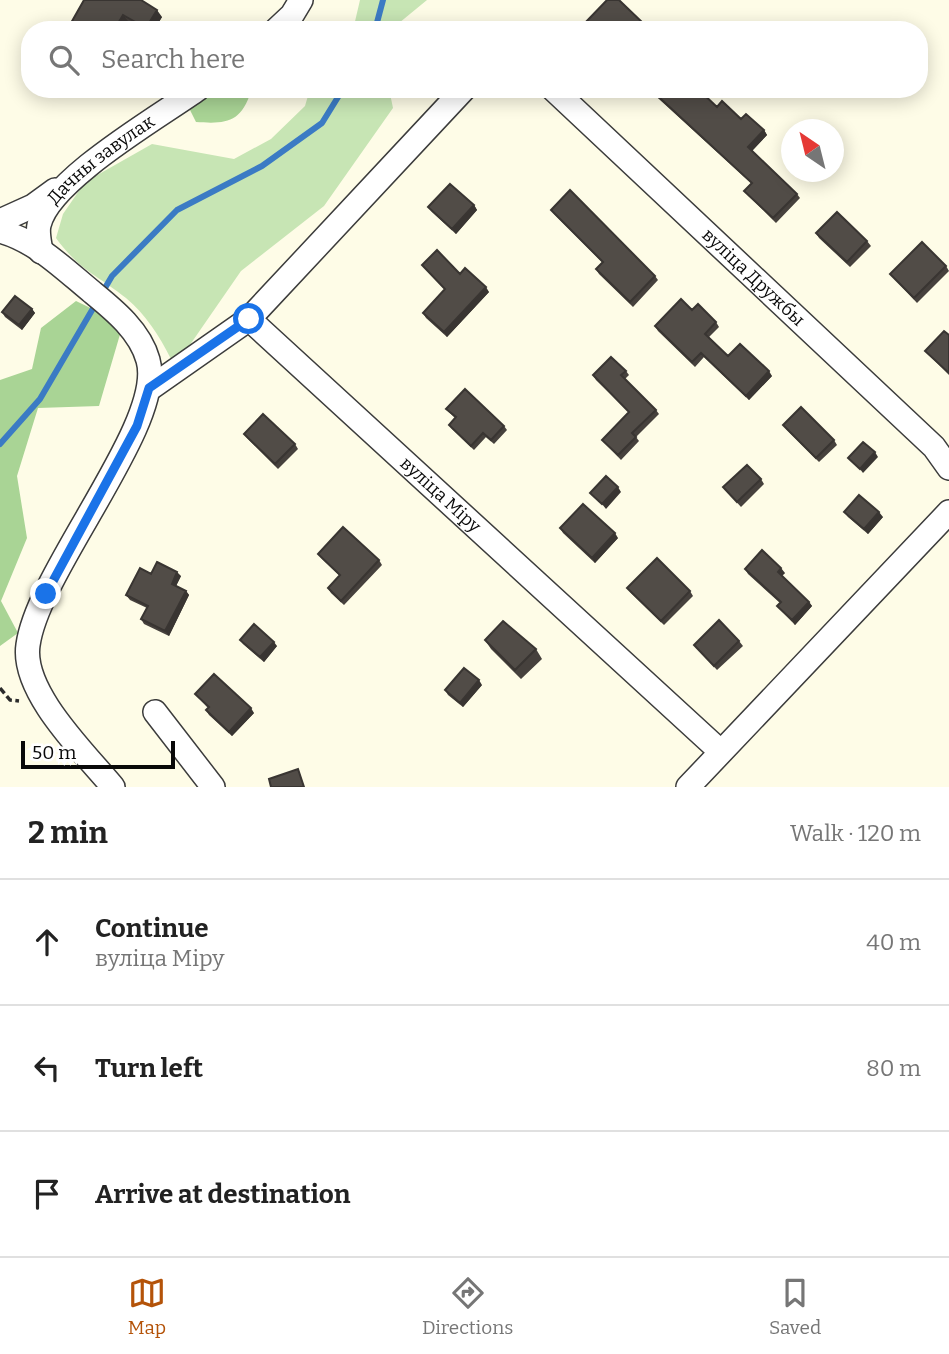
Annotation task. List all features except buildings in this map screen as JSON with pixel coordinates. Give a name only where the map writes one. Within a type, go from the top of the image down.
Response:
[{"type":"street","points":[[286,21],[301,0]]},
{"type":"street","name":"Дачны завулак","points":[[40,252],[39,226],[49,203],[68,181],[185,98]]},
{"type":"street","points":[[149,388],[249,319],[456,98]]},
{"type":"street","name":"вуліца Дружбы","points":[[563,98],[934,447],[949,468]]},
{"type":"street","points":[[0,221],[33,206],[68,181]]},
{"type":"street","points":[[0,231],[27,240],[117,313],[137,337],[149,362],[149,388],[137,426],[46,594],[27,646],[35,687],[113,787]]},
{"type":"street","name":"вуліца Міру","points":[[249,319],[720,751]]},
{"type":"street","points":[[688,787],[949,512]]},
{"type":"street","points":[[155,712],[213,787]]},
{"type":"green space","points":[[360,0],[427,0],[401,21],[355,21]]},
{"type":"green space","points":[[202,98],[248,98],[237,115],[224,122],[196,122],[190,110]]},
{"type":"green space","points":[[307,98],[391,98],[393,108],[324,206],[241,271],[185,352],[171,359],[140,311],[64,249],[56,238],[63,214],[85,182],[152,144],[234,159],[271,139],[305,106]]},
{"type":"green space","points":[[76,301],[107,316],[121,331],[99,406],[38,408],[17,476],[27,538],[1,601],[18,633],[0,646],[0,380],[32,369],[41,328]]},
{"type":"waterway","points":[[377,21],[383,0]]},
{"type":"waterway","points":[[0,444],[40,399],[112,276],[177,210],[262,166],[322,123],[337,98]]},
{"type":"route","points":[[46,594],[137,426],[149,388],[249,319]]}]
